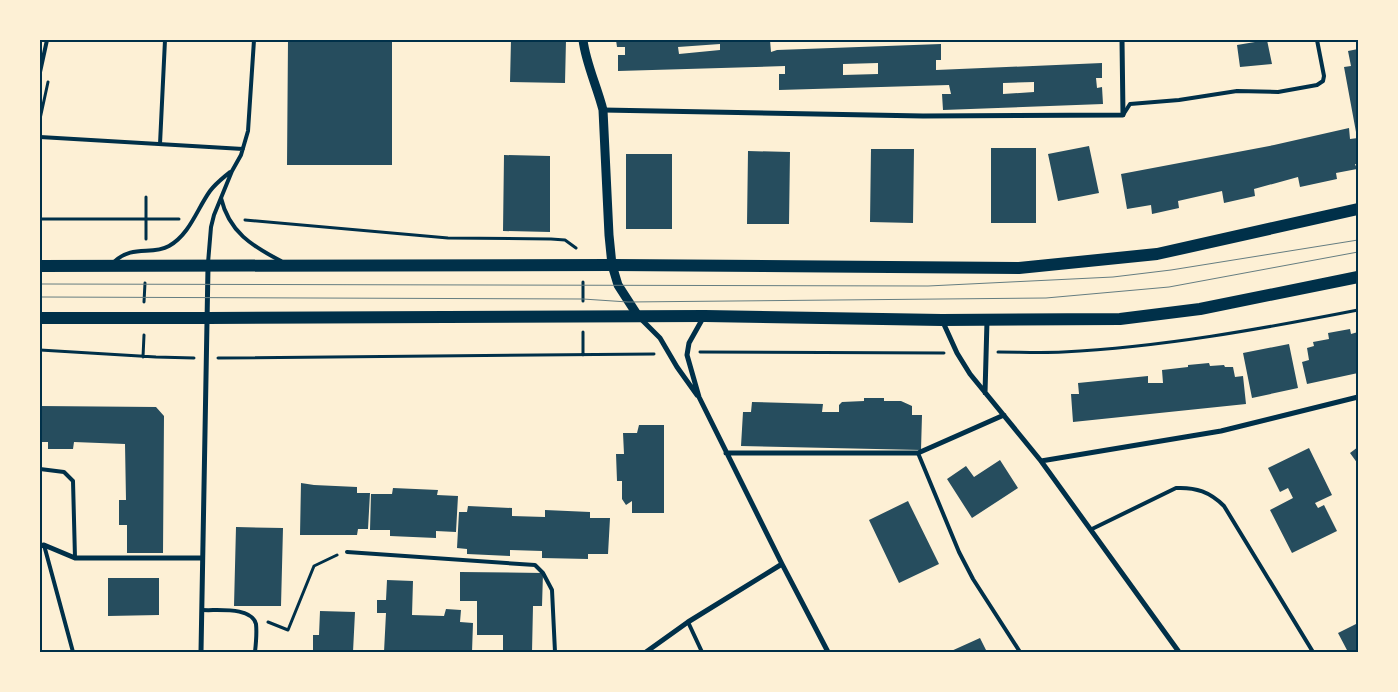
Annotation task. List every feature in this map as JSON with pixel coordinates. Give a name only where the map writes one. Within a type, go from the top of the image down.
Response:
[{"type":"main road","points":[[40,266],[612,265],[1019,268],[1157,254],[1358,209]]},
{"type":"main road","points":[[40,318],[705,316],[942,320],[1120,319],[1200,309],[1358,277]]},
{"type":"street","points":[[584,40],[585,54],[599,92],[603,110],[609,235],[612,265],[618,285],[638,316],[660,338],[699,397],[828,652]]},
{"type":"street","points":[[603,110],[923,116],[1123,115],[1122,40]]},
{"type":"street","points":[[201,652],[208,266]]},
{"type":"street","points":[[699,397],[688,352],[689,343],[705,316]]},
{"type":"street","points":[[942,320],[957,353],[970,374],[1092,529],[1179,652]]},
{"type":"street","points":[[985,393],[986,320]]},
{"type":"street","points":[[1040,461],[1221,431],[1358,397]]},
{"type":"street","points":[[726,453],[918,453],[1004,415]]},
{"type":"street","points":[[42,545],[75,558],[202,558]]},
{"type":"street","points":[[646,652],[688,622],[782,564]]},
{"type":"lane","points":[[40,72],[47,40]]},
{"type":"lane","points":[[160,144],[165,40]]},
{"type":"lane","points":[[208,266],[211,227],[221,197],[243,149],[248,131],[254,40]]},
{"type":"lane","points":[[1123,115],[1130,104],[1179,100],[1237,91],[1278,92],[1317,85],[1323,80],[1324,76],[1317,40]]},
{"type":"lane","points":[[40,137],[243,149]]},
{"type":"lane","points":[[110,266],[118,258],[128,253],[138,250],[162,249],[170,246],[188,229],[211,190],[232,171]]},
{"type":"lane","points":[[221,197],[228,218],[240,234],[252,244],[289,266]]},
{"type":"lane","points":[[918,453],[959,552],[973,579],[1020,652]]},
{"type":"lane","points":[[40,469],[64,472],[72,481],[75,558]]},
{"type":"lane","points":[[1092,529],[1176,488],[1190,488],[1214,496],[1224,506],[1313,652]]},
{"type":"lane","points":[[42,545],[72,652]]},
{"type":"lane","points":[[347,552],[535,565],[543,573],[552,590],[555,652]]},
{"type":"lane","points":[[202,610],[240,612],[252,616],[256,628],[255,652]]},
{"type":"lane","points":[[688,622],[702,652]]},
{"type":"path","points":[[228,218],[448,238],[541,238],[564,240],[572,244],[580,252],[584,266],[583,355]]},
{"type":"path","points":[[40,219],[194,219]]},
{"type":"path","points":[[986,352],[1063,352],[1149,344],[1274,326],[1358,310]]},
{"type":"path","points":[[688,352],[957,353]]},
{"type":"path","points":[[387,355],[671,354]]},
{"type":"path","points":[[252,616],[288,630],[314,566],[328,558],[347,552]]},
{"type":"building","points":[[288,40],[392,40],[392,165],[287,165]]},
{"type":"building","points":[[511,40],[566,40],[565,83],[510,82]]},
{"type":"building","points":[[616,40],[770,40],[771,52],[777,50],[941,44],[941,60],[936,60],[936,70],[1102,63],[1102,78],[1096,78],[1097,88],[1102,87],[1103,104],[943,110],[942,94],[951,94],[949,85],[779,90],[779,74],[785,74],[785,66],[618,71],[618,55],[625,55],[625,47],[617,47]],"holes":[[[720,44],[720,50],[679,54],[678,47]],[[878,63],[878,74],[843,75],[843,64]],[[1034,82],[1034,92],[1003,94],[1003,83]]]},
{"type":"building","points":[[1267,40],[1272,64],[1240,67],[1237,45]]},
{"type":"building","points":[[1358,49],[1358,131],[1356,132],[1344,67],[1351,66],[1348,51]]},
{"type":"building","points":[[1349,128],[1350,139],[1358,138],[1358,164],[1355,164],[1357,169],[1336,173],[1337,179],[1300,187],[1298,177],[1254,189],[1255,196],[1224,203],[1222,191],[1178,201],[1179,208],[1152,214],[1151,205],[1127,209],[1121,174],[1274,145]]},
{"type":"building","points":[[1089,146],[1099,193],[1058,201],[1048,154]]},
{"type":"building","points":[[991,148],[1036,148],[1036,223],[991,223]]},
{"type":"building","points":[[871,149],[914,149],[913,223],[870,222]]},
{"type":"building","points":[[748,151],[790,152],[789,224],[747,224]]},
{"type":"building","points":[[626,154],[672,154],[672,229],[626,229]]},
{"type":"building","points":[[504,155],[550,156],[550,232],[503,231]]},
{"type":"building","points":[[1350,329],[1351,334],[1358,332],[1358,373],[1307,384],[1302,362],[1309,360],[1307,348],[1314,346],[1313,342],[1329,339],[1328,333]]},
{"type":"building","points":[[1289,344],[1298,388],[1252,398],[1243,353]]},
{"type":"building","points":[[1209,363],[1210,366],[1224,365],[1225,367],[1233,367],[1235,377],[1243,376],[1246,404],[1073,422],[1071,394],[1079,394],[1078,383],[1148,376],[1148,383],[1163,383],[1162,370]]},
{"type":"building","points":[[864,398],[884,398],[884,401],[901,401],[912,406],[912,415],[922,415],[921,450],[741,446],[743,412],[751,412],[752,402],[823,404],[822,412],[839,412],[839,405],[842,402],[864,401]]},
{"type":"building","points":[[40,406],[156,407],[164,416],[163,553],[127,553],[127,525],[119,525],[119,500],[126,500],[125,444],[74,442],[73,449],[48,449],[48,442],[40,442]]},
{"type":"building","points":[[639,425],[664,425],[664,513],[632,513],[632,501],[626,505],[622,499],[622,481],[617,481],[616,454],[624,454],[623,433],[637,433]]},
{"type":"building","points":[[1358,447],[1358,464],[1350,453]]},
{"type":"building","points":[[1309,448],[1332,495],[1315,503],[1318,508],[1324,505],[1337,531],[1292,553],[1270,510],[1293,498],[1288,488],[1280,492],[1268,468]]},
{"type":"building","points":[[1000,460],[1018,488],[972,518],[947,479],[966,466],[974,477]]},
{"type":"building","points":[[301,483],[357,487],[357,493],[370,493],[368,529],[358,529],[357,535],[300,535]]},
{"type":"building","points":[[393,488],[438,490],[437,495],[458,496],[456,532],[436,531],[436,538],[390,536],[390,530],[370,530],[371,494],[392,494]]},
{"type":"building","points":[[908,501],[939,564],[899,583],[869,520]]},
{"type":"building","points":[[468,506],[512,508],[512,516],[545,517],[545,510],[590,512],[590,518],[610,518],[608,554],[588,554],[588,559],[542,558],[542,551],[510,550],[510,556],[467,554],[467,549],[457,548],[459,512],[467,512]]},
{"type":"building","points":[[236,527],[283,528],[281,606],[234,606]]},
{"type":"building","points":[[460,572],[543,573],[542,606],[533,606],[532,652],[503,652],[503,635],[477,635],[477,601],[460,601]]},
{"type":"building","points":[[108,578],[159,578],[159,615],[108,616]]},
{"type":"building","points":[[387,580],[413,581],[412,615],[444,616],[446,609],[461,610],[460,622],[473,623],[472,652],[384,652],[386,613],[377,613],[377,600],[386,600]]},
{"type":"building","points":[[320,611],[355,612],[353,652],[313,652],[313,635],[319,635]]},
{"type":"building","points":[[1358,623],[1358,652],[1348,652],[1338,633]]},
{"type":"building","points":[[980,638],[987,652],[949,652]]},
{"type":"tram line","points":[[40,284],[928,286],[1113,277],[1171,270],[1358,240]]},
{"type":"tram line","points":[[40,297],[583,299],[628,302],[1046,298],[1169,287],[1358,252]]}]
